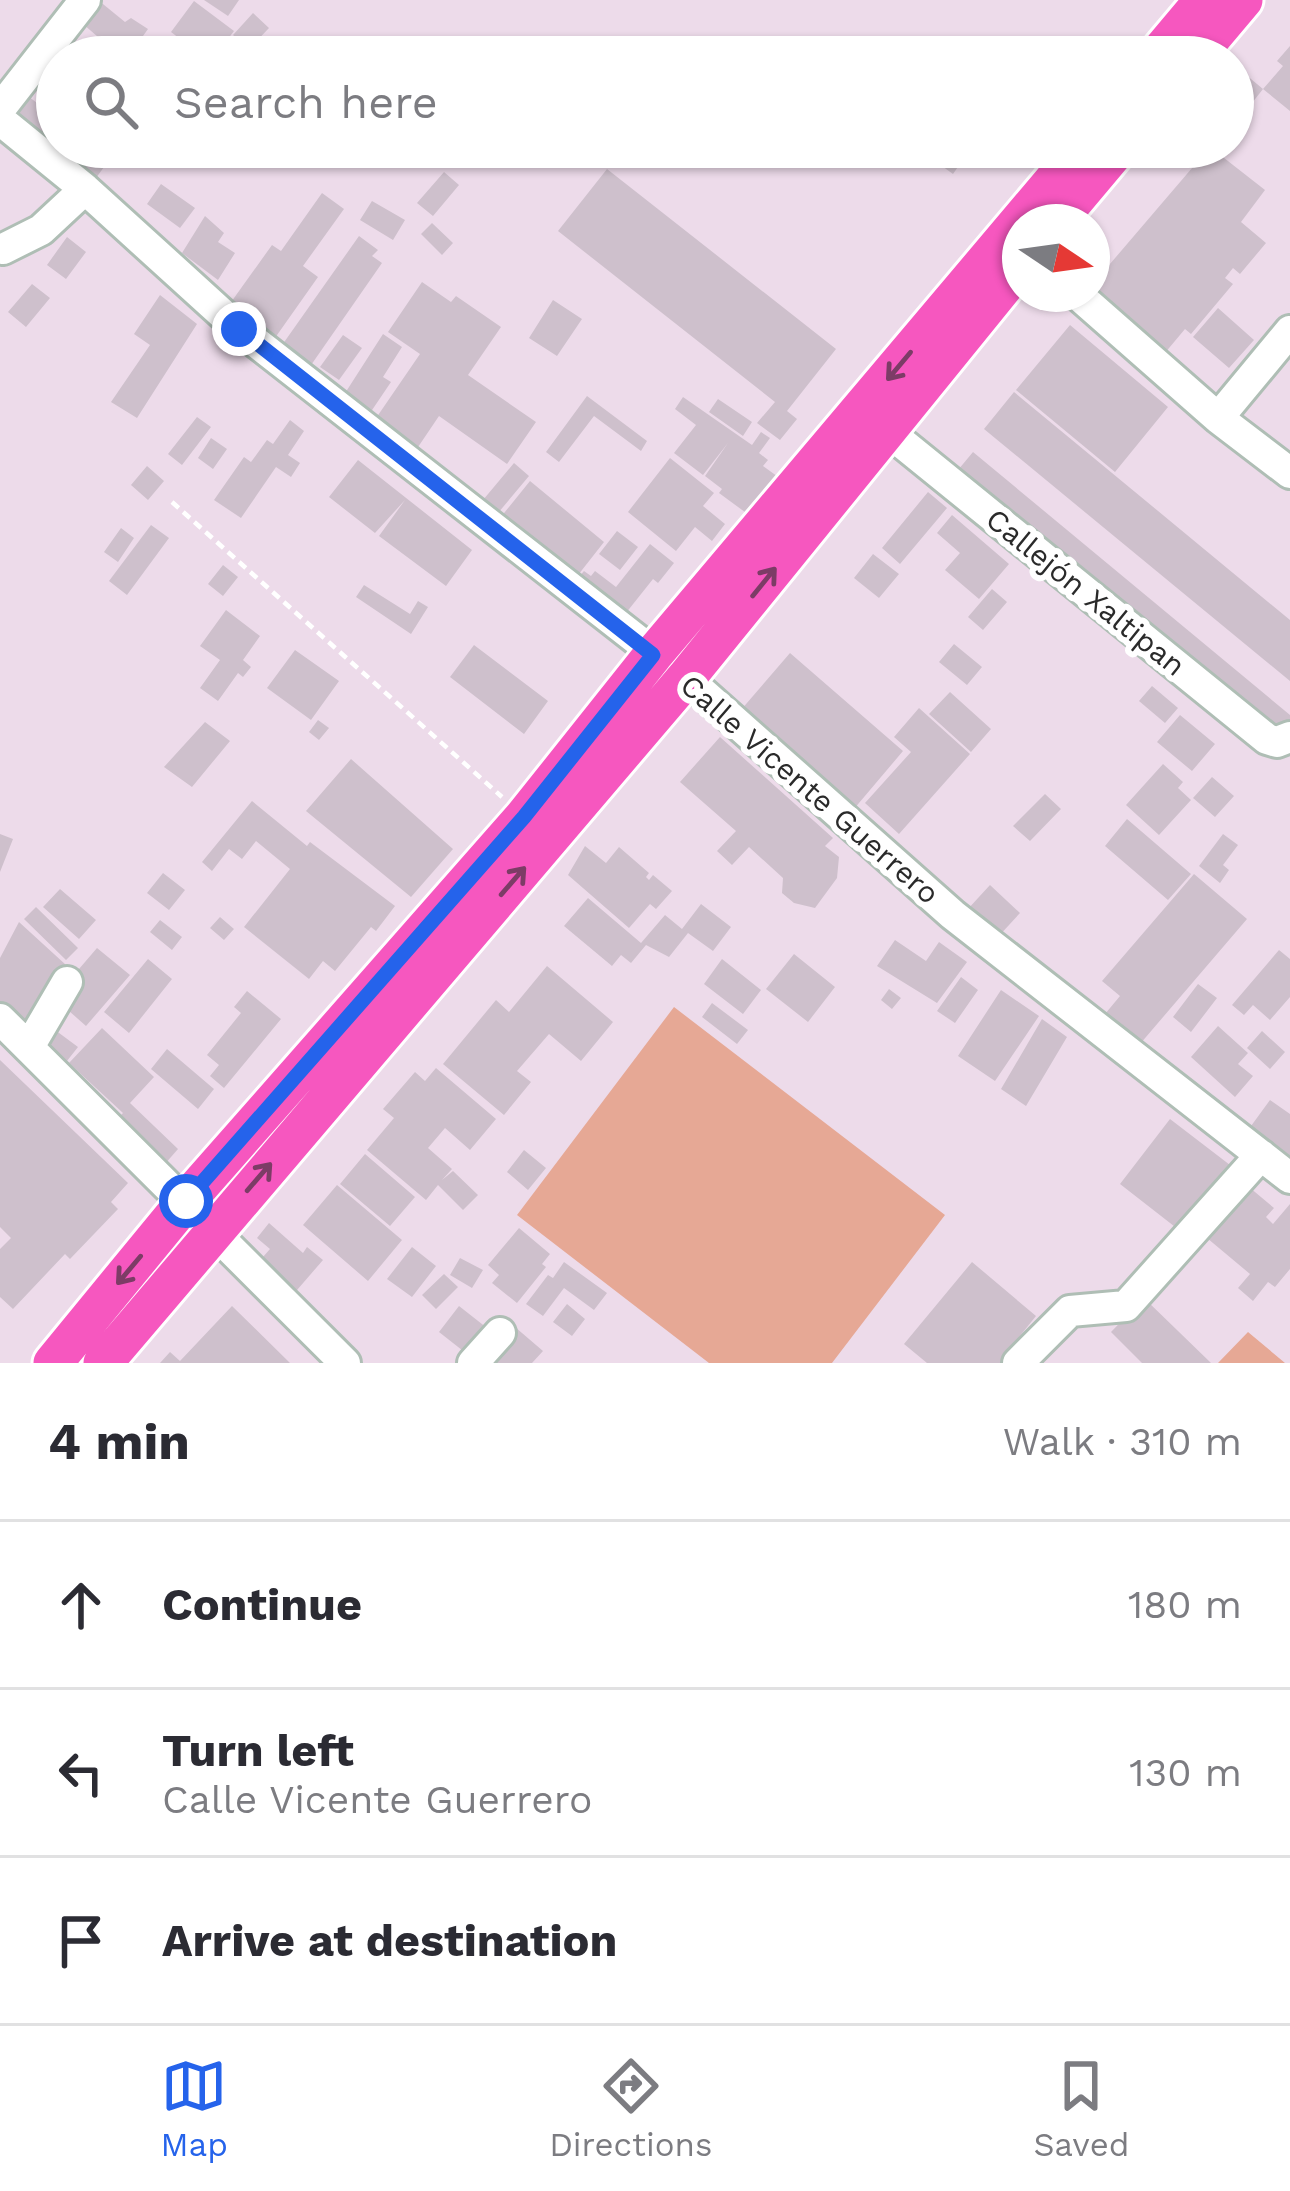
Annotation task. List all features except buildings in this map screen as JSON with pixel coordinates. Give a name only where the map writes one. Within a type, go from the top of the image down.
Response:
[{"type":"main road","points":[[1174,36],[1204,0]]},
{"type":"main road","points":[[1213,36],[1243,0]]},
{"type":"main road","points":[[103,1363],[686,678],[886,430],[953,326],[1067,168]]},
{"type":"main road","points":[[1071,204],[1101,168]]},
{"type":"main road","points":[[53,1363],[186,1201],[524,817],[653,655],[953,326],[1002,282]]},
{"type":"street","points":[[58,36],[86,0]]},
{"type":"street","points":[[0,109],[36,63]]},
{"type":"street","name":"Calle Vicente Guerrero","points":[[0,120],[36,149]]},
{"type":"street","name":"Calle Vicente Guerrero","points":[[59,168],[239,329],[686,678],[953,915],[1290,1178]]},
{"type":"street","points":[[4,250],[41,230],[85,189]]},
{"type":"street","points":[[1097,312],[1218,418],[1290,473]]},
{"type":"street","points":[[1218,418],[1290,331]]},
{"type":"street","name":"Callejón Xaltipan","points":[[886,430],[1267,739],[1277,742],[1290,737]]},
{"type":"street","points":[[29,1047],[68,982]]},
{"type":"street","points":[[0,1019],[345,1363]]},
{"type":"street","points":[[1018,1363],[1070,1311],[1126,1306],[1261,1155]]},
{"type":"street","points":[[473,1363],[500,1333]]},
{"type":"path","points":[[172,502],[524,817]]},
{"type":"shaded area","points":[[674,1007],[945,1215],[832,1363],[709,1363],[517,1215]]},
{"type":"shaded area","points":[[1248,1332],[1285,1363],[1218,1363]]},
{"type":"route","points":[[186,1201],[524,817],[653,655],[239,329]]}]
